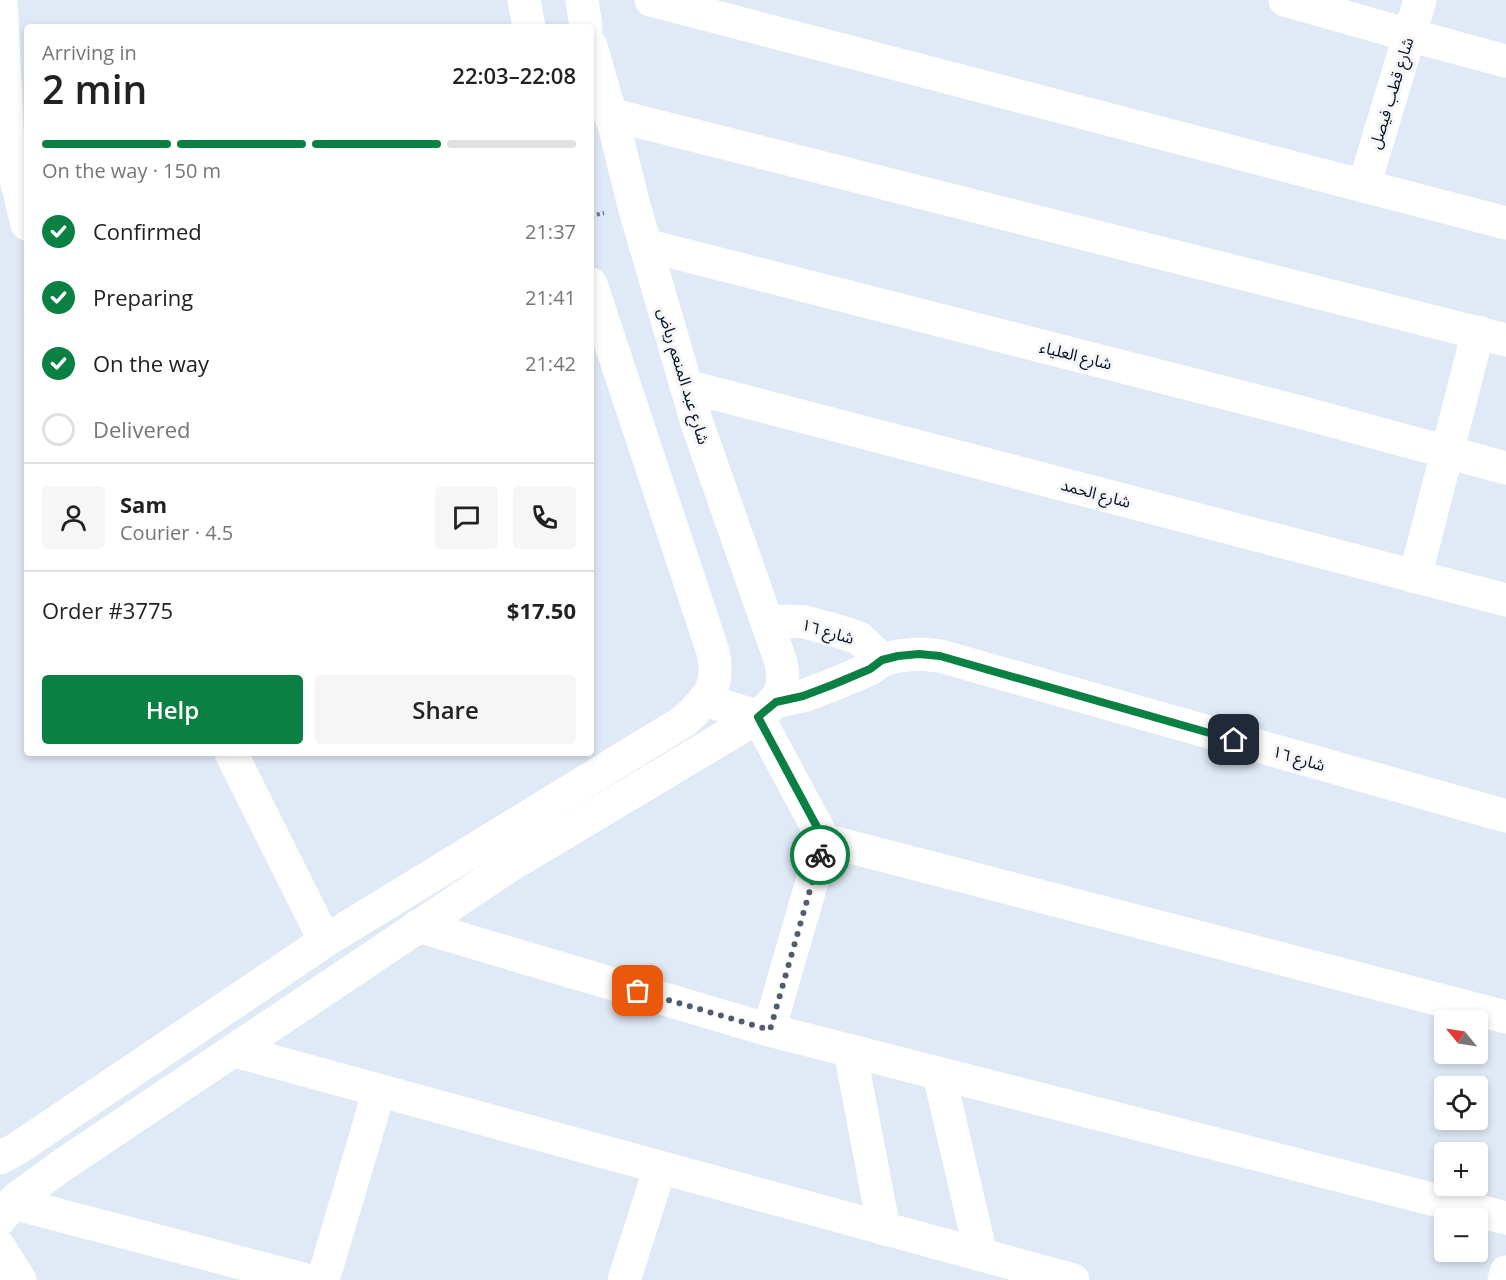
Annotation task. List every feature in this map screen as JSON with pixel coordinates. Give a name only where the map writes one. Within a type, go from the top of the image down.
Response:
[{"type":"street","points":[[1,0],[12,158],[24,211]]},
{"type":"street","points":[[524,0],[528,24]]},
{"type":"street","points":[[651,0],[738,11],[1364,186],[1506,223]]},
{"type":"street","points":[[1285,0],[1506,61]]},
{"type":"street","name":"شارع قطب فيصل","points":[[1364,186],[1420,0]]},
{"type":"street","name":"شارع عبد المنعم رياض","points":[[594,61],[686,386],[781,662],[783,671],[781,692],[767,709]]},
{"type":"street","points":[[609,114],[1492,336],[1446,452],[1415,577]]},
{"type":"street","name":"شارع العلياء","points":[[645,245],[1273,405],[1506,468]]},
{"type":"street","points":[[0,1158],[43,1132],[325,941],[684,721],[706,700],[715,674],[712,652],[594,293]]},
{"type":"street","name":"شارع الحمد","points":[[686,386],[1506,600]]},
{"type":"street","name":"شارع ١٦","points":[[767,622],[805,622],[844,633],[859,638],[882,660]]},
{"type":"street","name":"شارع ١٦","points":[[767,709],[870,669],[882,660],[919,654],[940,656],[1506,816]]},
{"type":"street","points":[[706,700],[767,709]]},
{"type":"street","points":[[767,709],[824,840],[770,1030]]},
{"type":"street","points":[[306,1280],[6,1211],[17,1198],[64,1164],[418,926],[509,866],[767,709]]},
{"type":"street","points":[[232,756],[325,941]]},
{"type":"street","points":[[824,840],[1506,1017]]},
{"type":"street","points":[[418,926],[770,1030],[1506,1218]]},
{"type":"street","points":[[235,1051],[1073,1280]]},
{"type":"street","points":[[850,1051],[884,1229]]},
{"type":"street","points":[[939,1074],[981,1255]]},
{"type":"street","points":[[323,1280],[379,1091]]},
{"type":"street","points":[[43,1132],[64,1164]]},
{"type":"street","points":[[624,1280],[660,1168]]},
{"type":"street","points":[[0,1248],[20,1280]]},
{"type":"street","points":[[1504,1280],[1506,1272]]},
{"type":"way so far","points":[[638,991],[770,1030],[820,855]]},
{"type":"route","points":[[820,855],[824,840],[758,717],[776,702],[803,696],[832,685],[870,669],[882,660],[919,654],[940,656],[1234,740]]}]
